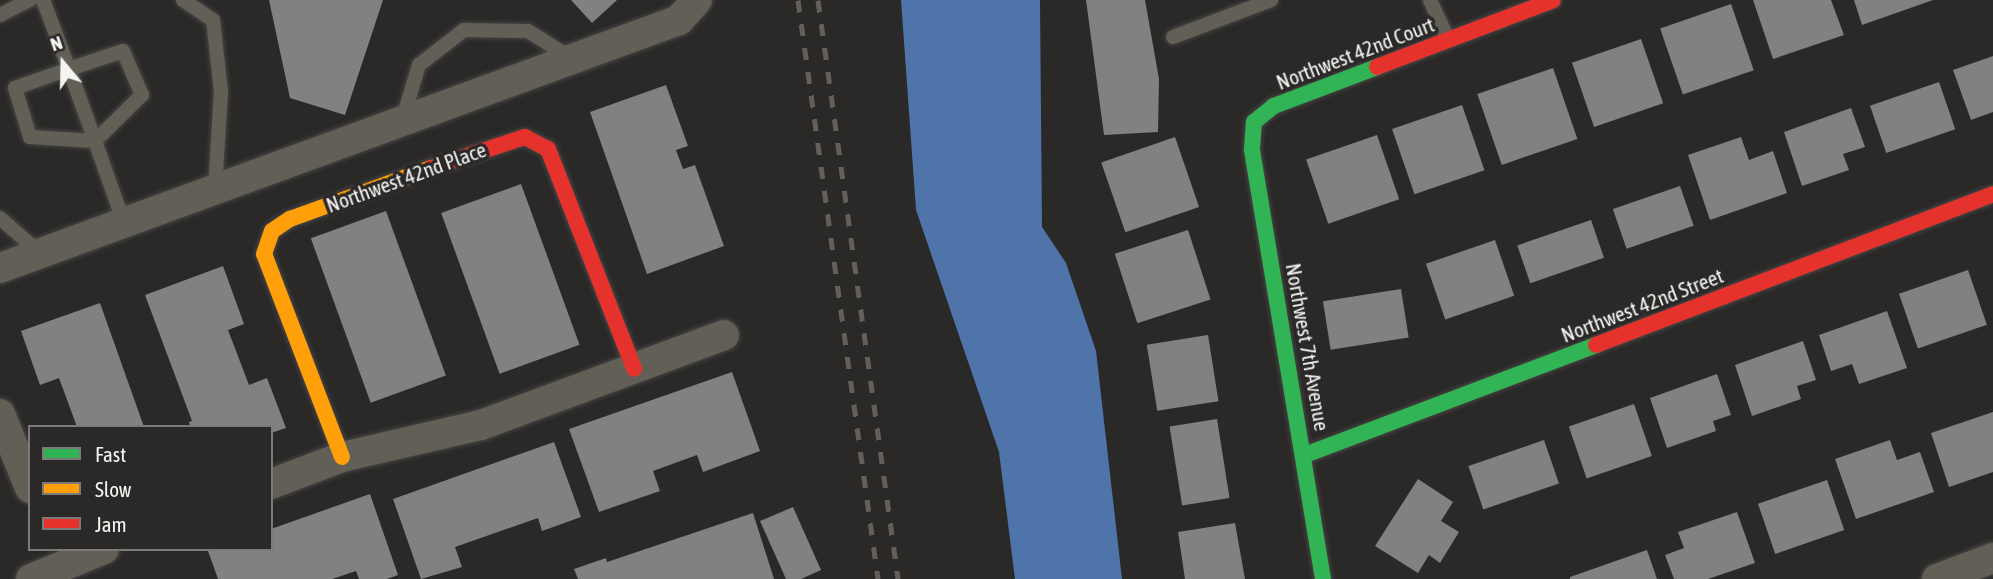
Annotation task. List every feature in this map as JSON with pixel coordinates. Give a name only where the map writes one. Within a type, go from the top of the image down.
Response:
[{"type":"street","points":[[0,268],[679,20],[697,0]]},
{"type":"street","name":"Northwest 42nd Court","points":[[1254,122],[1274,106],[1553,0]]},
{"type":"street","name":"Northwest 7th Avenue","points":[[1254,122],[1252,149],[1305,455],[1323,579]]},
{"type":"street","name":"Northwest 42nd Place","points":[[342,457],[264,254],[272,231],[290,219],[496,144],[525,137],[548,149],[634,369]]},
{"type":"street","name":"Northwest 42nd Street","points":[[1305,455],[1993,194]]},
{"type":"street","points":[[273,483],[342,457],[481,425],[724,335]]},
{"type":"street","points":[[0,414],[28,483]]},
{"type":"street","points":[[31,579],[58,558],[94,551]]},
{"type":"street","points":[[1937,579],[1993,558]]},
{"type":"lane","points":[[0,15],[30,0]]},
{"type":"lane","points":[[43,0],[124,223]]},
{"type":"lane","points":[[183,0],[213,20],[221,91],[215,190]]},
{"type":"lane","points":[[1174,37],[1272,0]]},
{"type":"lane","points":[[1430,0],[1448,40]]},
{"type":"lane","points":[[1497,0],[1504,18]]},
{"type":"lane","points":[[402,121],[419,65],[464,30],[528,31],[572,59]]},
{"type":"lane","points":[[123,51],[142,94],[95,141],[30,137],[15,88],[123,51]]},
{"type":"lane","points":[[0,218],[40,253]]},
{"type":"water","points":[[901,0],[1040,0],[1042,227],[1066,263],[1096,351],[1122,579],[1015,579],[999,452],[916,210]]},
{"type":"building","points":[[269,0],[383,0],[345,115],[290,98]]},
{"type":"building","points":[[571,0],[617,0],[592,23]]},
{"type":"building","points":[[1086,0],[1145,0],[1159,79],[1158,132],[1104,135]]},
{"type":"building","points":[[1753,0],[1831,0],[1844,35],[1773,59]]},
{"type":"building","points":[[1854,0],[1933,0],[1862,25]]},
{"type":"building","points":[[1731,4],[1754,70],[1683,95],[1660,28]]},
{"type":"building","points":[[1641,39],[1663,103],[1594,127],[1572,63]]},
{"type":"building","points":[[1993,56],[1993,112],[1971,120],[1953,70]]},
{"type":"building","points":[[1553,68],[1577,139],[1502,165],[1477,94]]},
{"type":"building","points":[[1939,82],[1955,129],[1886,153],[1870,106]]},
{"type":"building","points":[[666,85],[688,146],[676,150],[683,169],[695,165],[724,246],[647,274],[590,112]]},
{"type":"building","points":[[1462,105],[1484,170],[1414,194],[1392,129]]},
{"type":"building","points":[[1851,108],[1865,147],[1843,154],[1849,170],[1802,186],[1784,132]]},
{"type":"building","points":[[1377,135],[1399,199],[1328,224],[1306,159]]},
{"type":"building","points":[[1175,137],[1199,207],[1125,232],[1101,162]]},
{"type":"building","points":[[1741,137],[1749,160],[1773,151],[1787,193],[1710,220],[1688,155]]},
{"type":"building","points":[[521,184],[579,345],[500,374],[441,213]]},
{"type":"building","points":[[1680,186],[1694,226],[1627,249],[1613,209]]},
{"type":"building","points":[[386,211],[446,375],[371,403],[311,238]]},
{"type":"building","points":[[1591,220],[1604,258],[1530,283],[1517,245]]},
{"type":"building","points":[[1188,230],[1211,299],[1137,323],[1115,254]]},
{"type":"building","points":[[1495,240],[1514,296],[1445,320],[1426,264]]},
{"type":"building","points":[[223,266],[244,324],[228,330],[249,385],[267,378],[286,428],[273,432],[273,425],[190,425],[192,421],[145,295]]},
{"type":"building","points":[[1968,270],[1987,325],[1918,349],[1899,294]]},
{"type":"building","points":[[1401,289],[1409,337],[1331,350],[1323,301]]},
{"type":"building","points":[[100,303],[143,425],[76,425],[59,378],[40,385],[21,331]]},
{"type":"building","points":[[1887,311],[1907,368],[1859,384],[1852,364],[1831,371],[1819,335]]},
{"type":"building","points":[[1208,335],[1218,401],[1157,411],[1147,345]]},
{"type":"building","points":[[1803,341],[1816,380],[1797,386],[1801,399],[1752,416],[1735,365]]},
{"type":"building","points":[[732,372],[760,451],[703,472],[697,455],[653,471],[660,491],[599,512],[569,429]]},
{"type":"building","points":[[1717,374],[1731,415],[1713,421],[1716,431],[1667,448],[1650,398]]},
{"type":"building","points":[[1634,404],[1652,456],[1587,478],[1569,426]]},
{"type":"building","points":[[1993,412],[1993,472],[1949,487],[1931,433]]},
{"type":"building","points":[[1217,419],[1230,498],[1182,506],[1170,427]]},
{"type":"building","points":[[1544,440],[1559,483],[1483,510],[1468,466]]},
{"type":"building","points":[[1890,440],[1897,460],[1920,452],[1934,492],[1856,519],[1835,459]]},
{"type":"building","points":[[554,442],[581,517],[542,531],[538,518],[455,547],[462,567],[421,579],[393,499]]},
{"type":"building","points":[[1418,479],[1453,502],[1441,521],[1459,532],[1440,563],[1429,555],[1418,573],[1375,546]]},
{"type":"building","points":[[1827,480],[1844,530],[1775,554],[1758,504]]},
{"type":"building","points":[[370,494],[398,575],[387,579],[359,579],[356,571],[332,579],[218,579],[208,551],[273,551],[273,528]]},
{"type":"building","points":[[793,507],[821,570],[801,579],[786,579],[760,521]]},
{"type":"building","points":[[1737,512],[1755,563],[1708,579],[1674,579],[1665,555],[1684,548],[1678,532]]},
{"type":"building","points":[[753,513],[774,579],[578,579],[574,569],[606,558],[607,562]]},
{"type":"building","points":[[1235,523],[1245,579],[1185,579],[1178,532]]},
{"type":"building","points":[[1647,550],[1657,579],[1570,579],[1570,577]]},
{"type":"railway","points":[[798,0],[878,579]]},
{"type":"railway","points":[[818,0],[898,579]]},
{"type":"traffic: fast","points":[[1323,579],[1252,149],[1254,122],[1274,106],[1377,67]]},
{"type":"traffic: fast","points":[[1305,455],[1596,345]]},
{"type":"traffic: slow","points":[[342,457],[264,254],[272,231],[290,219],[431,168]]},
{"type":"traffic: jam","points":[[1377,67],[1553,0]]},
{"type":"traffic: jam","points":[[431,168],[525,137],[548,149],[634,369]]},
{"type":"traffic: jam","points":[[1596,345],[1993,194]]}]
